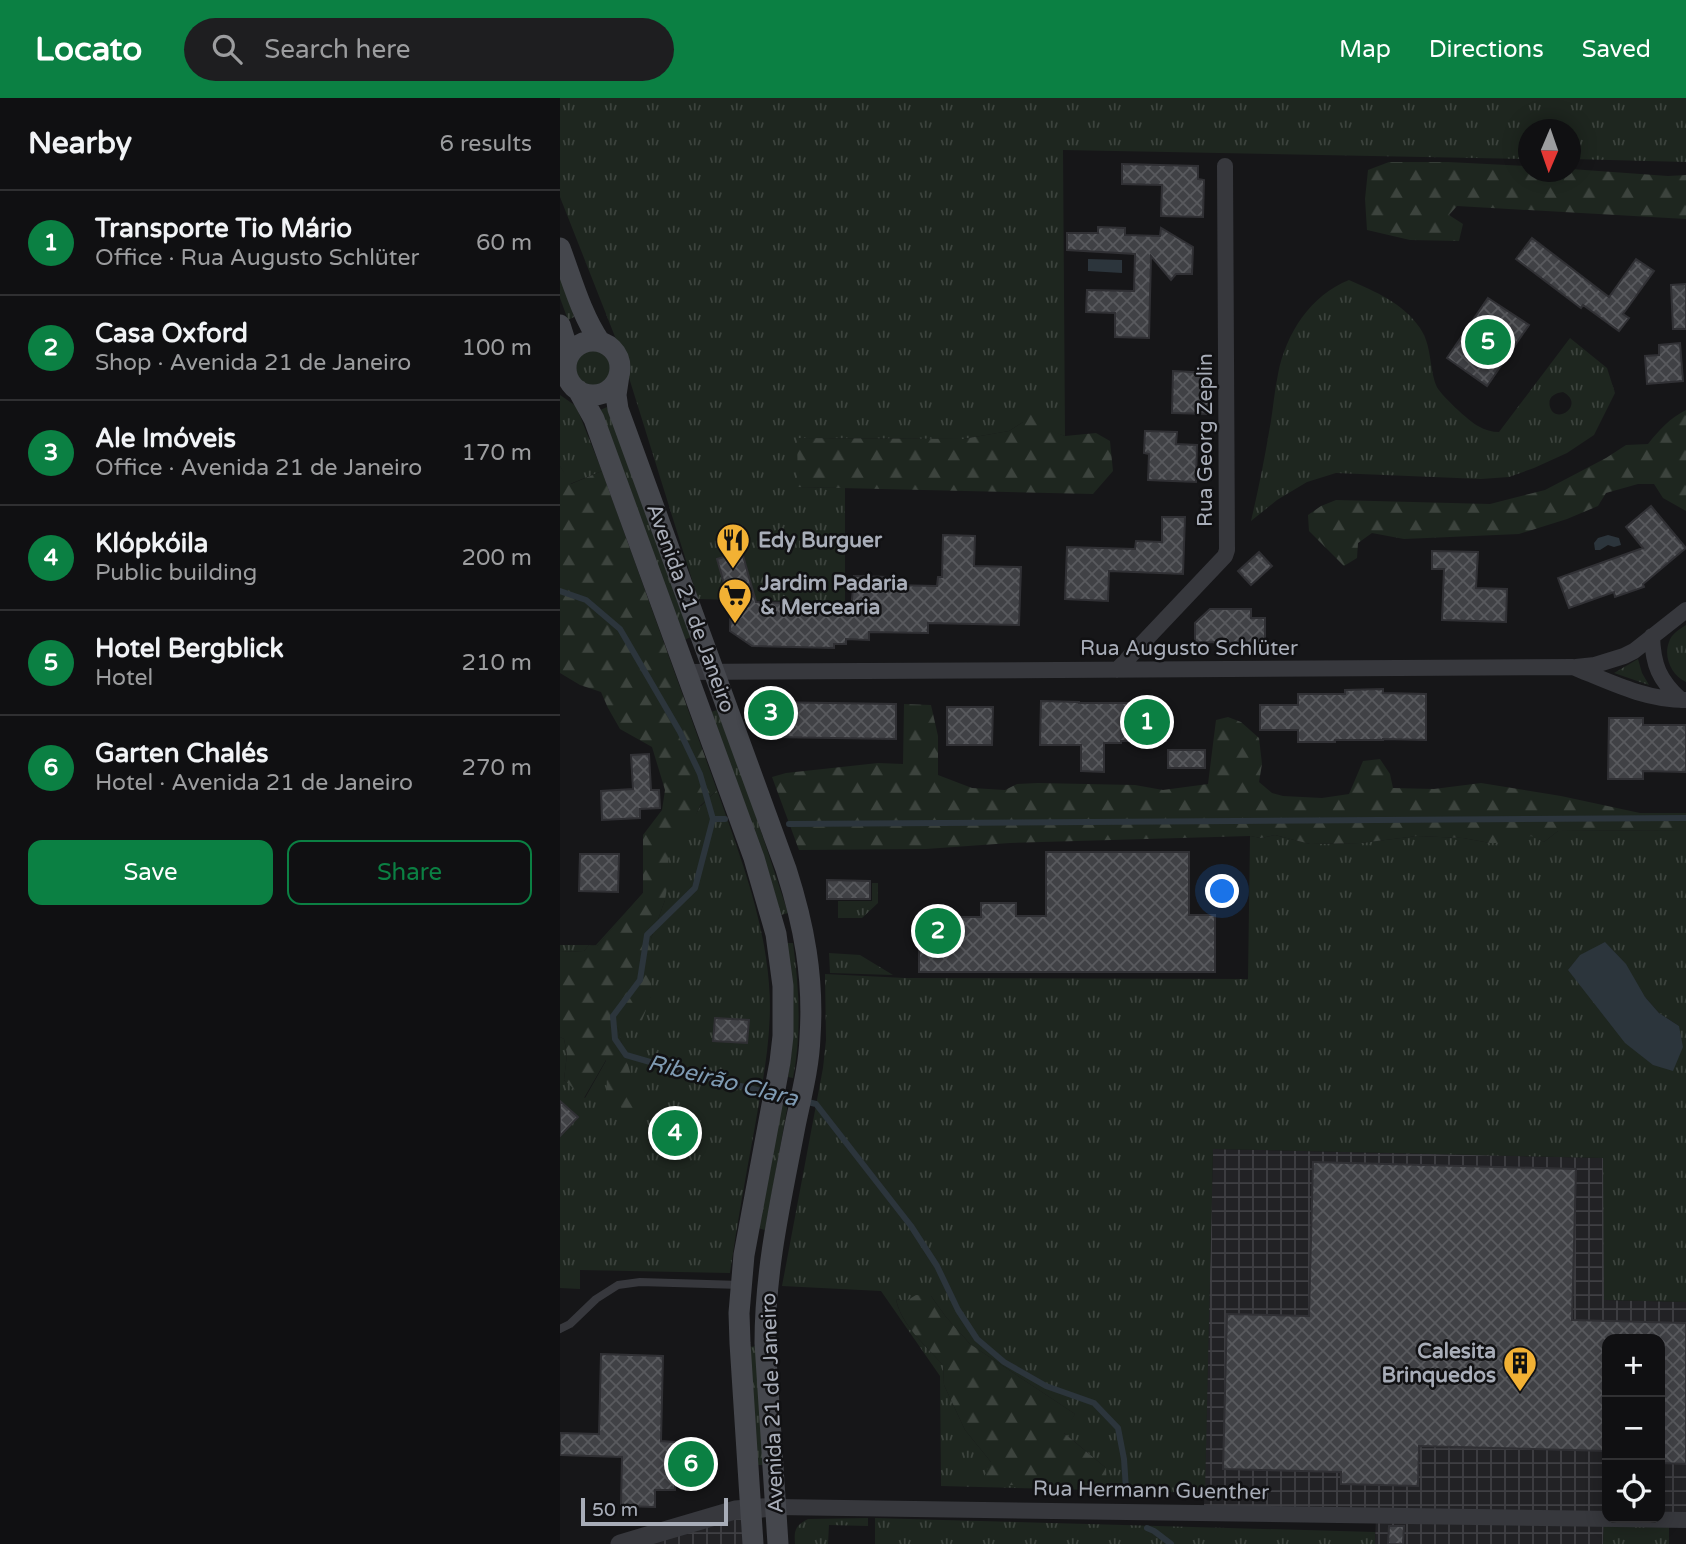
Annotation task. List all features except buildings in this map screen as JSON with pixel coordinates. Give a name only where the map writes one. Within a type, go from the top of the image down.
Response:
[{"type":"main road","points":[[560,248],[584,315],[600,342]]},
{"type":"main road","name":"Avenida 21 de Janeiro","points":[[560,325],[567,347],[568,374],[594,419],[754,858],[776,934],[783,986],[783,1036],[741,1285],[740,1343],[753,1544]]},
{"type":"main road","points":[[600,342],[614,351],[618,358],[619,375],[610,389],[594,395],[585,394],[568,374],[570,353],[583,343],[600,342]]},
{"type":"main road","name":"Avenida 21 de Janeiro","points":[[619,375],[616,395],[618,409],[786,869],[804,934],[810,983],[810,1039],[766,1287],[765,1343],[778,1544]]},
{"type":"main road","points":[[776,934],[804,934]]},
{"type":"main road","points":[[741,1285],[766,1287]]},
{"type":"street","name":"Rua Georg Zeplin","points":[[1117,670],[1225,556],[1227,550],[1225,166]]},
{"type":"street","points":[[1573,667],[1611,662],[1634,651],[1686,610]]},
{"type":"street","points":[[1652,636],[1656,667],[1661,679],[1683,700]]},
{"type":"street","name":"Rua Augusto Schlüter","points":[[687,672],[1573,667],[1633,692],[1662,699],[1683,700]]},
{"type":"street","name":"Rua Hermann Guenther","points":[[620,1544],[725,1513],[776,1507],[1686,1520]]},
{"type":"lane","points":[[560,1329],[570,1324],[596,1299],[618,1286],[639,1282],[741,1285]]},
{"type":"shaded area","points":[[1088,259],[1122,260],[1122,273],[1088,271]]},
{"type":"shaded area","points":[[1608,535],[1619,538],[1621,545],[1608,545],[1595,550],[1594,543],[1598,538]]},
{"type":"shaded area","points":[[1605,942],[1626,964],[1645,997],[1659,1013],[1679,1026],[1683,1047],[1673,1071],[1653,1065],[1625,1043],[1568,970],[1580,955]]},
{"type":"shaded area","points":[[1213,1149],[1604,1158],[1604,1300],[1686,1302],[1686,1521],[1665,1521],[1665,1334],[1602,1334],[1603,1544],[1375,1544],[1376,1515],[1204,1507]]},
{"type":"shaded area","points":[[742,1513],[744,1544],[635,1544]]},
{"type":"green space","points":[[560,98],[1686,98],[1686,162],[1581,159],[1581,119],[1518,119],[1518,159],[1063,150],[1065,436],[1023,422],[1009,431],[963,439],[798,438],[798,487],[845,488],[845,603],[698,599],[621,352],[560,197]]},
{"type":"green space","points":[[1389,162],[1518,166],[1518,182],[1581,182],[1581,170],[1686,175],[1686,219],[1457,206],[1449,215],[1463,224],[1459,241],[1410,240],[1367,230],[1365,199],[1368,170]]},
{"type":"green space","points":[[560,277],[574,317],[568,320],[560,298]]},
{"type":"green space","points":[[1349,280],[1388,299],[1406,312],[1424,335],[1438,389],[1462,414],[1486,430],[1499,432],[1570,338],[1607,368],[1615,393],[1594,435],[1567,453],[1509,477],[1481,479],[1336,473],[1307,482],[1277,500],[1251,521],[1277,381],[1287,344],[1302,317],[1323,295]],"holes":[[[1563,392],[1572,402],[1567,411],[1563,414],[1553,412],[1549,404],[1552,396]]]},
{"type":"green space","points":[[593,349],[606,355],[612,368],[606,381],[593,387],[580,381],[574,368],[580,355]]},
{"type":"green space","points":[[560,395],[576,406],[602,471],[570,484],[560,466]]},
{"type":"green space","points":[[1030,406],[1048,409],[1052,431],[1065,436],[1096,433],[1110,441],[1113,471],[1093,494],[798,487],[797,438],[963,439],[1009,431],[1023,422]]},
{"type":"green space","points":[[607,407],[693,636],[684,640],[598,411]]},
{"type":"green space","points":[[1686,410],[1686,511],[1663,498],[1654,484],[1638,484],[1606,493],[1598,506],[1519,534],[1404,539],[1372,533],[1358,543],[1357,558],[1344,566],[1309,531],[1308,515],[1336,500],[1490,504],[1545,490],[1626,445],[1648,444],[1665,425]]},
{"type":"green space","points":[[560,466],[571,484],[602,471],[717,790],[700,806],[693,821],[667,835],[669,875],[665,900],[651,939],[651,997],[641,1023],[618,1029],[641,1111],[628,1116],[607,1090],[606,1060],[584,1098],[564,1080],[567,1054],[564,1039],[560,1037],[560,952],[584,951],[589,945],[597,946],[643,893],[643,835],[662,810],[665,790],[652,747],[620,729],[601,692],[580,685],[560,673]]},
{"type":"green space","points":[[1686,625],[1686,682],[1673,671],[1667,648],[1670,639]]},
{"type":"green space","points":[[1638,659],[1642,673],[1649,685],[1614,673]]},
{"type":"green space","points":[[904,704],[931,705],[938,736],[938,775],[972,788],[1005,790],[1017,784],[1038,783],[1135,785],[1163,790],[1208,784],[1216,720],[1228,717],[1241,722],[1259,738],[1262,764],[1259,782],[1272,793],[1283,796],[1322,798],[1349,794],[1363,761],[1380,759],[1390,774],[1393,788],[1434,789],[1481,783],[1640,813],[1686,813],[1686,830],[1558,831],[1544,842],[1531,836],[1514,843],[1417,836],[1361,843],[1310,844],[1275,835],[1261,838],[1250,836],[1010,843],[926,849],[799,850],[772,777],[786,773],[878,763],[903,764]]},
{"type":"green space","points":[[717,710],[748,792],[788,913],[781,915],[768,870],[711,712]]},
{"type":"green space","points":[[717,790],[742,861],[762,934],[770,1002],[764,1074],[730,1273],[580,1270],[580,1289],[560,1288],[560,1037],[564,1039],[567,1054],[564,1080],[585,1098],[607,1059],[640,1111],[618,1029],[651,997],[651,939],[665,900],[644,835],[644,893],[597,946],[589,945],[596,945],[643,893],[643,835],[692,821],[700,807]]},
{"type":"green space","points":[[1686,830],[1686,1302],[1604,1300],[1603,1158],[1213,1149],[1205,1493],[941,1486],[940,1376],[881,1291],[782,1286],[823,1068],[826,1040],[825,974],[905,978],[1248,979],[1250,836],[1261,838],[1275,835],[1310,844],[1361,843],[1417,836],[1463,838],[1490,843],[1531,835],[1544,842],[1558,831]],"holes":[[[1568,970],[1645,997],[1659,1013],[1679,1026]],[[931,1296],[970,1344],[1075,1414],[1063,1432],[1106,1468],[1027,1485],[992,1485],[991,1462],[965,1430],[944,1385],[943,1365],[908,1326],[896,1299],[906,1301]]]},
{"type":"green space","points":[[872,883],[878,883],[878,903],[862,918],[838,918],[838,901],[872,901]]},
{"type":"green space","points":[[787,943],[793,943],[798,993],[798,1044],[793,1078],[788,1077],[793,1027]]},
{"type":"green space","points":[[560,945],[589,945],[584,951],[560,952]]},
{"type":"green space","points":[[829,953],[860,955],[893,975],[830,973]]},
{"type":"green space","points":[[782,1103],[788,1104],[765,1230],[758,1228]]},
{"type":"green space","points":[[916,1295],[931,1296],[970,1344],[1075,1414],[1064,1433],[1106,1468],[1107,1488],[992,1485],[983,1479],[991,1462],[965,1430],[944,1385],[943,1365],[915,1335],[899,1309],[896,1299],[906,1301]]},
{"type":"green space","points":[[756,1346],[763,1465],[756,1465],[749,1347]]},
{"type":"green space","points":[[868,1518],[868,1526],[829,1525],[828,1544],[795,1544],[796,1529],[808,1519]]},
{"type":"green space","points":[[875,1518],[1375,1532],[1375,1544],[875,1544]]},
{"type":"green space","points":[[1669,1521],[1669,1544],[1603,1544],[1604,1523]]},
{"type":"waterway","name":"Ribeirão Clara","points":[[560,591],[586,600],[620,629],[680,732],[700,774],[713,819],[695,888],[647,935],[640,980],[613,1016],[615,1039],[626,1055],[695,1075],[816,1104],[911,1226],[937,1266],[958,1310],[977,1339],[1004,1362],[1046,1386],[1094,1403],[1118,1428],[1126,1489]]},
{"type":"waterway","points":[[789,824],[1686,818]]},
{"type":"waterway","points":[[713,819],[725,819]]},
{"type":"waterway","name":"Ribeirão Clara","points":[[1147,1528],[1171,1544]]},
{"type":"place","name":"Hotel Bergblick","points":[[1488,342]]},
{"type":"place","name":"Edy Burguer","points":[[733,570]]},
{"type":"place","name":"Jardim Padaria & Mercearia","points":[[735,625]]},
{"type":"place","name":"Ale Imóveis","points":[[771,713]]},
{"type":"place","name":"Transporte Tio Mário","points":[[1147,722]]},
{"type":"place","name":"Casa Oxford","points":[[938,931]]},
{"type":"place","name":"Klópkóila","points":[[675,1133]]},
{"type":"place","name":"Calesita Brinquedos","points":[[1520,1393]]},
{"type":"place","name":"Garten Chalés","points":[[691,1464]]}]
